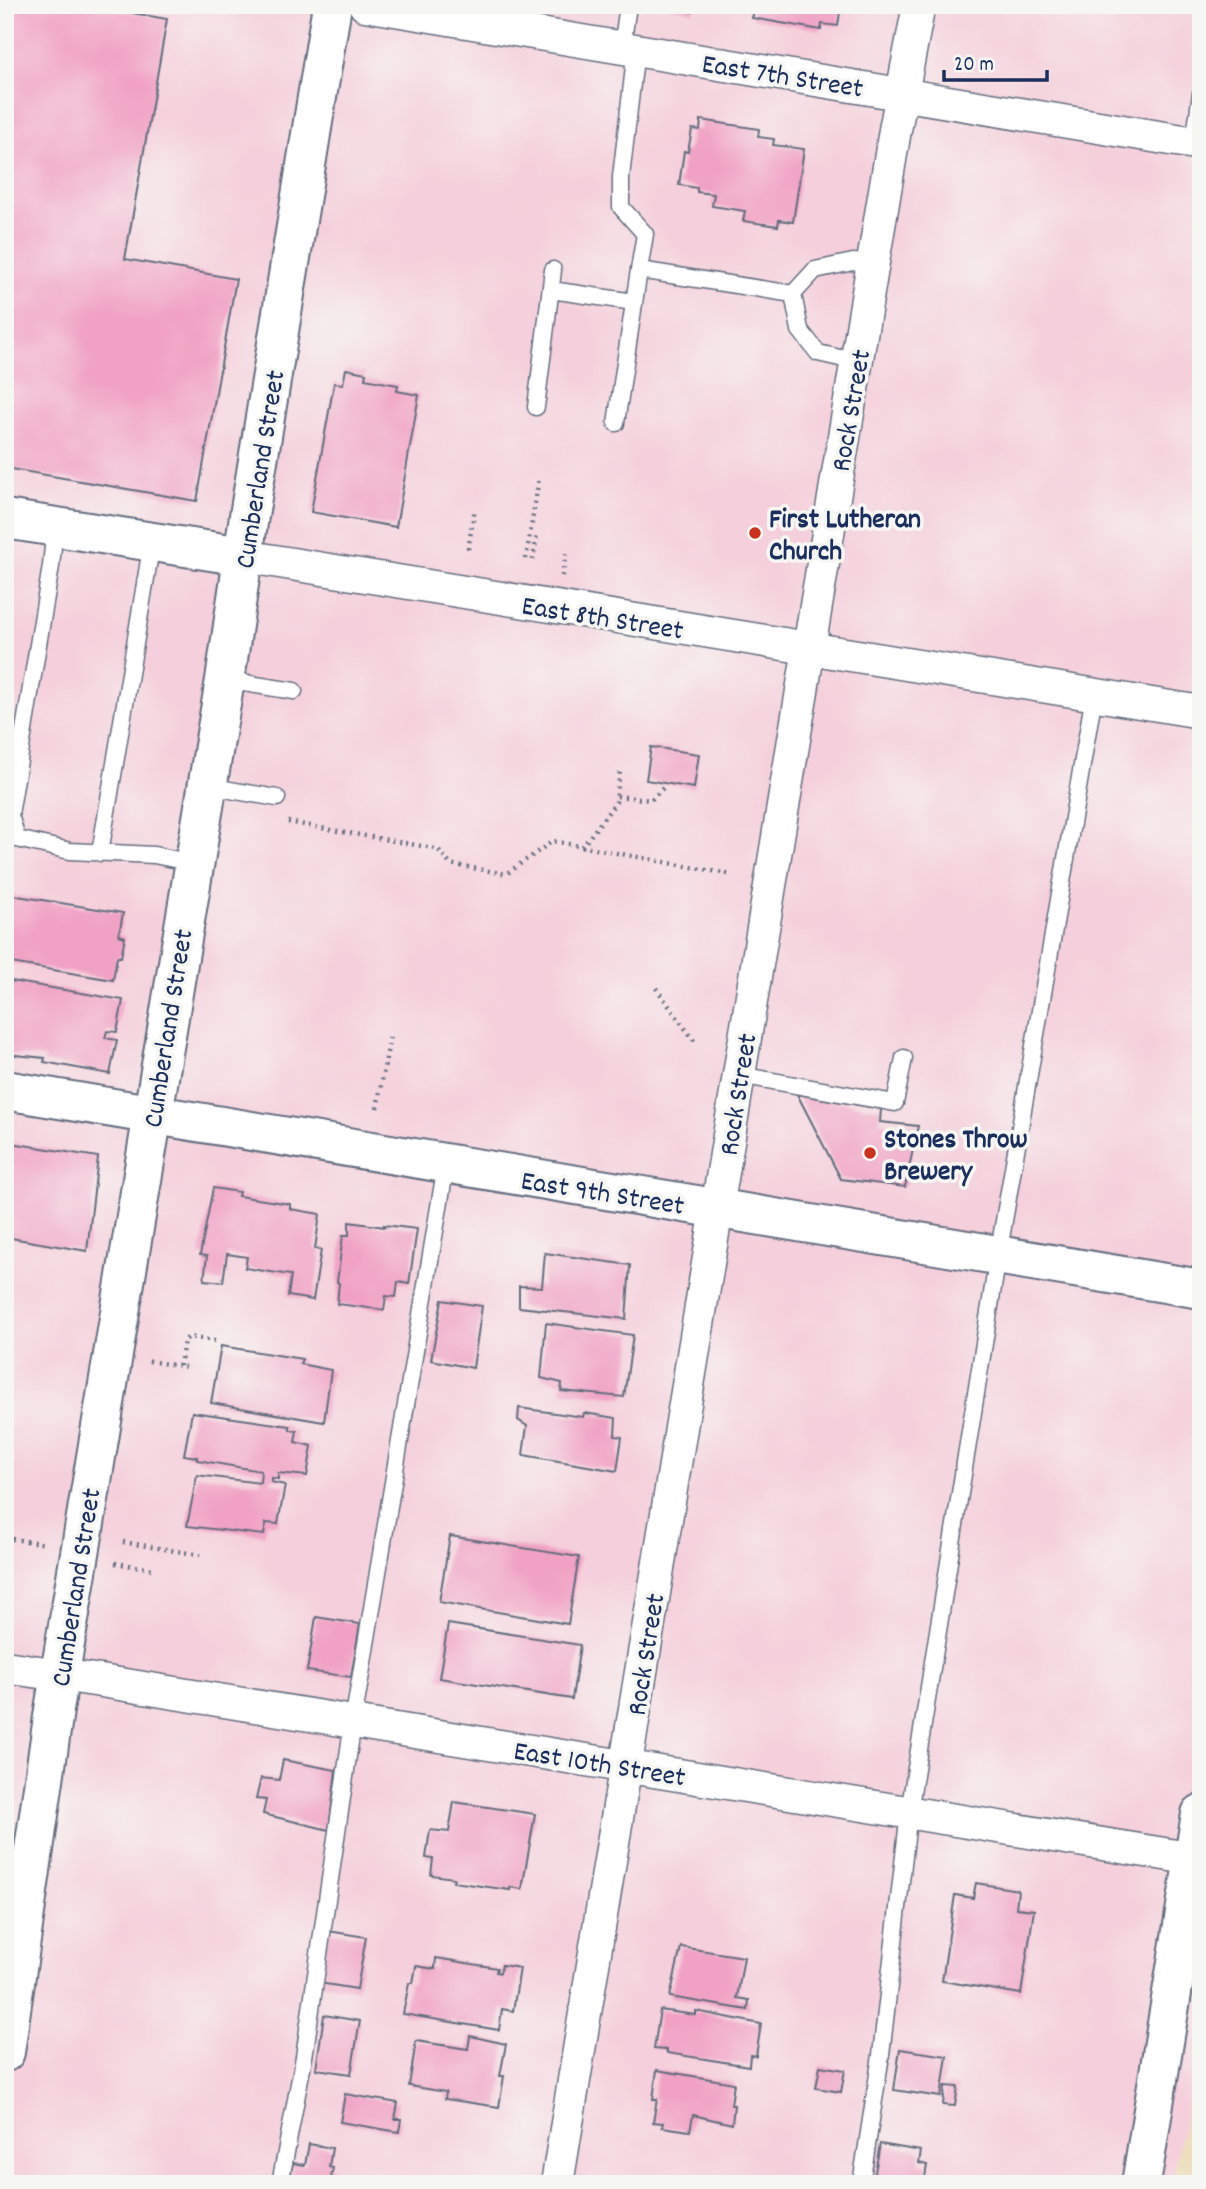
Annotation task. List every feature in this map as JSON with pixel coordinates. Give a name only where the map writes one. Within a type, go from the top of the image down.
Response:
[{"type":"main road","name":"Cumberland Street","points":[[5,2052],[60,1675],[225,680],[332,5]]},
{"type":"main road","name":"East 8th Street","points":[[5,519],[243,556]]},
{"type":"main road","name":"East 9th Street","points":[[5,1090],[1201,1289]]},
{"type":"main road","points":[[1141,2184],[1197,1859],[1201,1814]]},
{"type":"street","name":"East 7th Street","points":[[365,5],[479,14],[629,49],[1197,144]]},
{"type":"street","name":"Rock Street","points":[[558,2184],[738,1075],[895,130],[919,5]]},
{"type":"street","name":"East 8th Street","points":[[243,556],[1201,712]]},
{"type":"street","name":"East 10th Street","points":[[5,1667],[1197,1859]]},
{"type":"lane","points":[[616,423],[645,233],[621,206],[629,49],[628,5]]},
{"type":"lane","points":[[1197,144],[1201,93]]},
{"type":"lane","points":[[793,294],[815,270],[853,262],[874,264]]},
{"type":"lane","points":[[536,407],[554,270]]},
{"type":"lane","points":[[639,270],[793,294]]},
{"type":"lane","points":[[551,290],[634,302]]},
{"type":"lane","points":[[793,294],[800,330],[818,353],[857,362]]},
{"type":"lane","points":[[55,527],[51,566],[7,816],[17,839],[70,850],[154,855],[193,863]]},
{"type":"lane","points":[[100,853],[152,542]]},
{"type":"lane","points":[[225,680],[294,691]]},
{"type":"lane","points":[[861,2184],[881,2056],[909,1812],[998,1256],[1094,695]]},
{"type":"lane","points":[[207,786],[276,798]]},
{"type":"lane","points":[[738,1075],[895,1103],[904,1058]]},
{"type":"lane","points":[[280,2184],[304,2057],[353,1722],[446,1165]]},
{"type":"path","points":[[526,559],[539,478]]},
{"type":"path","points":[[468,550],[475,508]]},
{"type":"path","points":[[533,560],[537,536]]},
{"type":"path","points":[[582,847],[616,802],[620,771]]},
{"type":"path","points":[[617,796],[652,800],[664,788]]},
{"type":"path","points":[[276,820],[438,849],[450,864],[506,874],[554,841],[728,874]]},
{"type":"path","points":[[656,988],[695,1042]]},
{"type":"path","points":[[377,1108],[390,1036]]},
{"type":"path","points":[[144,1360],[183,1366],[184,1341],[189,1338],[215,1341]]},
{"type":"path","points":[[5,1538],[49,1545]]},
{"type":"path","points":[[123,1542],[200,1555]]},
{"type":"path","points":[[111,1563],[153,1569]]},
{"type":"shaded area","points":[[5,5],[1201,5],[1201,2035],[1172,2184],[5,2184]]},
{"type":"building","points":[[5,5],[87,5],[167,19],[125,259],[236,279],[197,501],[5,468]]},
{"type":"building","points":[[662,5],[694,5],[693,12]]},
{"type":"building","points":[[736,5],[841,5],[838,26],[822,24],[821,30],[752,18],[754,11],[735,8]]},
{"type":"building","points":[[701,120],[759,129],[758,137],[774,139],[773,145],[804,149],[793,222],[779,220],[778,226],[743,221],[745,211],[712,206],[714,194],[697,192],[697,188],[679,185],[684,151],[688,152],[692,129],[700,130]]},
{"type":"building","points":[[346,369],[366,373],[365,379],[398,385],[397,391],[419,395],[396,527],[311,512],[334,383],[343,384]]},
{"type":"building","points":[[651,747],[699,754],[694,788],[646,780]]},
{"type":"building","points":[[5,894],[123,913],[119,935],[125,937],[121,957],[117,957],[113,980],[5,962]]},
{"type":"building","points":[[11,981],[123,1000],[117,1032],[107,1031],[105,1038],[117,1040],[110,1074],[44,1062],[45,1058],[5,1054],[5,1016]]},
{"type":"building","name":"Stones Throw Brewery","points":[[797,1094],[881,1109],[880,1122],[918,1126],[905,1187],[841,1179]]},
{"type":"building","points":[[5,1142],[98,1157],[87,1251],[5,1237]]},
{"type":"building","points":[[213,1188],[239,1192],[238,1196],[290,1204],[290,1209],[320,1214],[315,1249],[321,1250],[313,1300],[288,1296],[291,1275],[245,1268],[247,1257],[227,1254],[223,1282],[204,1280],[207,1256],[200,1255]]},
{"type":"building","points":[[349,1222],[417,1229],[409,1284],[398,1282],[396,1297],[386,1296],[384,1310],[337,1304],[343,1235],[349,1235]]},
{"type":"building","points":[[545,1253],[630,1265],[626,1319],[519,1307],[519,1286],[542,1287]]},
{"type":"building","points":[[442,1300],[482,1306],[473,1368],[431,1360]]},
{"type":"building","points":[[546,1323],[633,1335],[624,1397],[561,1391],[562,1383],[541,1378]]},
{"type":"building","points":[[221,1346],[302,1359],[300,1364],[331,1370],[324,1422],[211,1403]]},
{"type":"building","points":[[519,1408],[583,1417],[584,1413],[616,1418],[615,1436],[622,1437],[617,1471],[523,1455],[527,1426],[518,1420]]},
{"type":"building","points":[[192,1412],[290,1426],[290,1430],[297,1431],[295,1442],[312,1446],[307,1476],[278,1473],[278,1479],[271,1478],[271,1482],[285,1485],[278,1524],[266,1523],[264,1535],[187,1526],[197,1475],[260,1483],[261,1471],[197,1460],[197,1457],[184,1455]]},
{"type":"building","points":[[450,1536],[579,1557],[568,1624],[439,1602]]},
{"type":"building","points":[[316,1617],[360,1624],[351,1677],[307,1671]]},
{"type":"building","points":[[448,1624],[580,1645],[572,1699],[439,1678]]},
{"type":"building","points":[[283,1760],[336,1770],[329,1830],[263,1814],[266,1800],[256,1799],[261,1778],[279,1780]]},
{"type":"building","points":[[454,1802],[535,1814],[522,1889],[510,1887],[510,1890],[453,1882],[454,1878],[431,1875],[433,1859],[426,1858],[430,1830],[449,1832]]},
{"type":"building","points":[[976,1883],[1018,1890],[1016,1908],[1034,1910],[1021,1994],[942,1981],[955,1895],[973,1898]]},
{"type":"building","points":[[328,1931],[366,1937],[357,1989],[319,1983]]},
{"type":"building","points":[[681,1947],[744,1957],[737,1998],[749,2000],[748,2010],[670,1997]]},
{"type":"building","points":[[436,1958],[497,1968],[496,1972],[500,1973],[502,1965],[520,1968],[513,2011],[502,2009],[499,2030],[403,2014],[409,1983],[413,1983],[416,1966],[435,1969]]},
{"type":"building","points":[[660,2010],[696,2015],[696,2011],[761,2024],[756,2056],[750,2055],[749,2066],[654,2049]]},
{"type":"building","points":[[324,2015],[360,2021],[351,2074],[316,2069]]},
{"type":"building","points":[[470,2036],[506,2044],[500,2076],[504,2076],[499,2107],[445,2099],[446,2092],[409,2086],[416,2041],[468,2049]]},
{"type":"building","points":[[900,2049],[947,2056],[941,2097],[894,2090]]},
{"type":"building","points":[[820,2066],[845,2070],[841,2092],[816,2088]]},
{"type":"building","points":[[657,2070],[734,2083],[732,2124],[693,2115],[690,2131],[662,2127],[663,2123],[653,2122],[657,2099],[653,2099]]},
{"type":"building","points":[[945,2086],[958,2087],[955,2106],[943,2105]]},
{"type":"building","points":[[345,2094],[398,2103],[395,2119],[401,2119],[399,2132],[340,2122]]},
{"type":"building","points":[[309,2144],[332,2148],[329,2167],[333,2168],[330,2184],[289,2184],[293,2163],[305,2165]]},
{"type":"building","points":[[880,2144],[921,2151],[919,2163],[927,2165],[924,2184],[873,2184]]},
{"type":"place","name":"First Lutheran Church","points":[[755,533]]},
{"type":"place","name":"Stones Throw Brewery","points":[[870,1153]]}]
